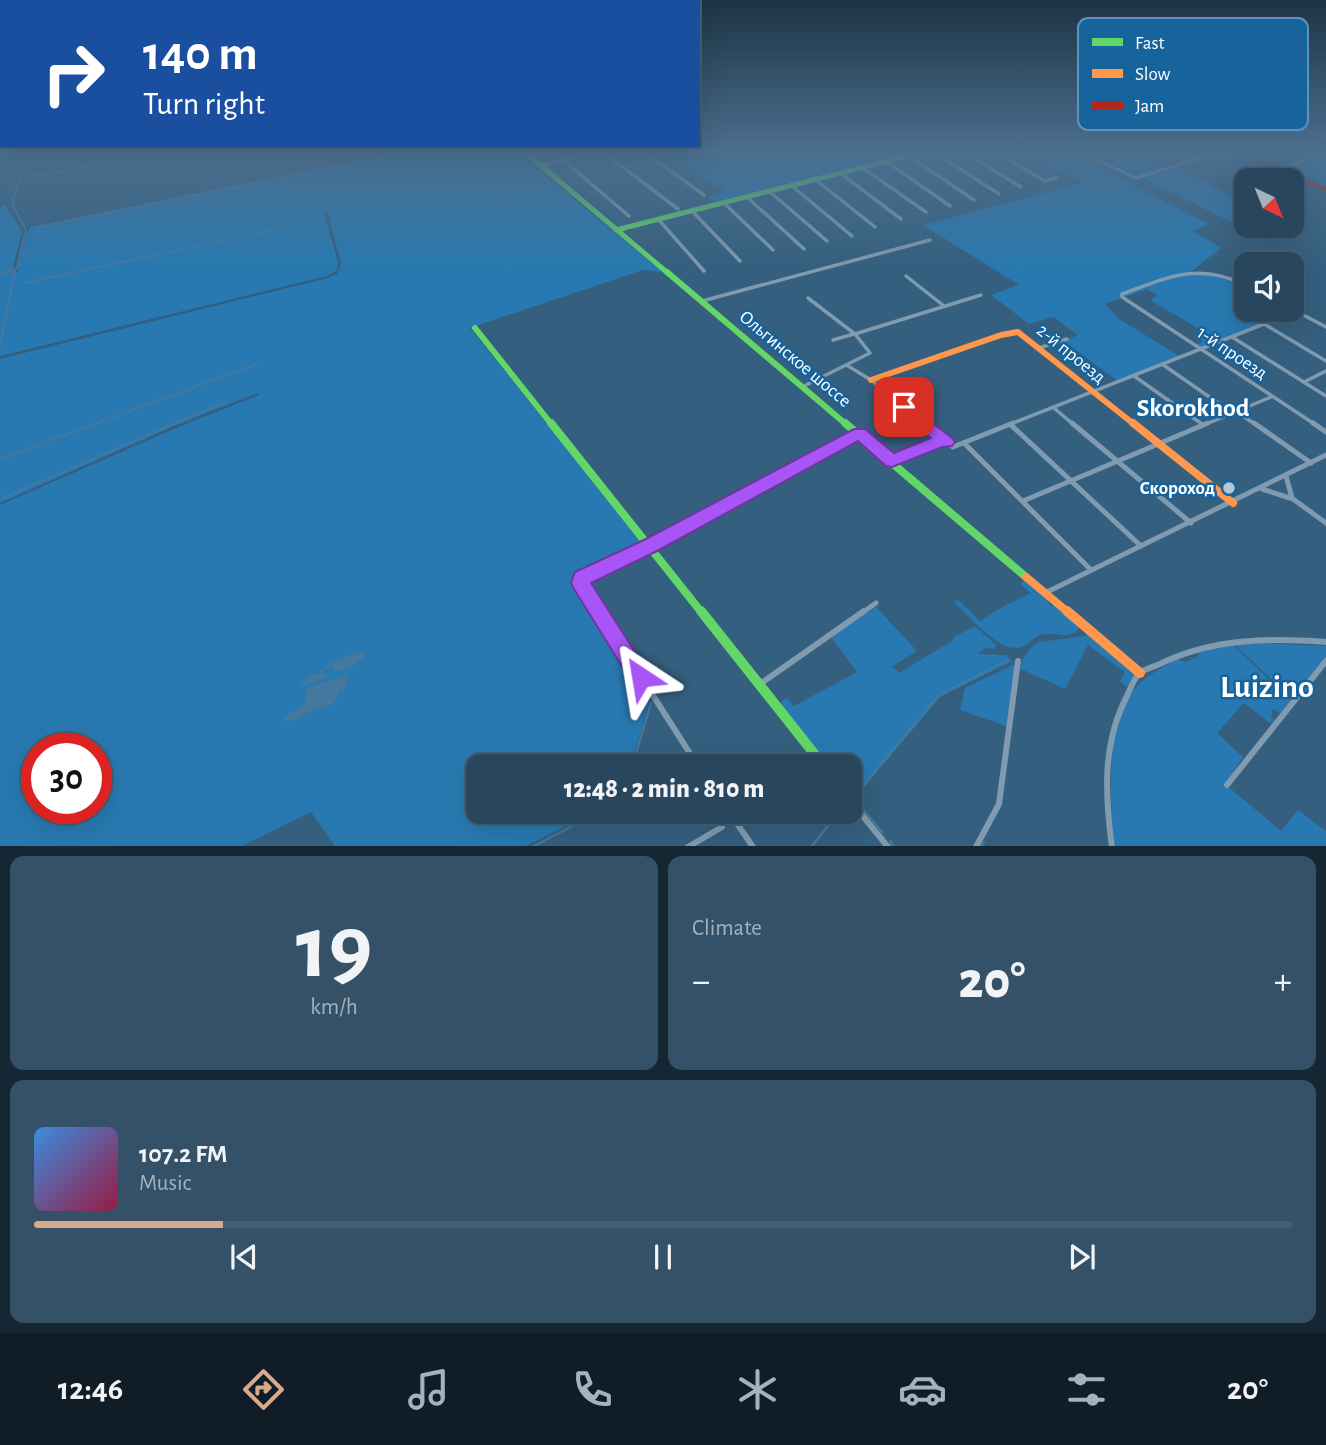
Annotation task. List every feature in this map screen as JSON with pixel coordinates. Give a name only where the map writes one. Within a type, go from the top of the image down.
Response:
[{"type":"street","name":"Ольгинское шоссе","points":[[572,191],[805,386],[1140,673]]},
{"type":"street","points":[[600,191],[629,216]]},
{"type":"street","points":[[655,191],[678,209]]},
{"type":"street","points":[[700,191],[705,195]]},
{"type":"street","points":[[616,230],[767,191]]},
{"type":"street","points":[[770,191],[827,241]]},
{"type":"street","points":[[799,191],[852,236]]},
{"type":"street","points":[[830,191],[875,227]]},
{"type":"street","points":[[865,191],[901,219]]},
{"type":"street","points":[[897,191],[926,212]]},
{"type":"street","points":[[929,191],[950,206]]},
{"type":"street","points":[[961,191],[974,200]]},
{"type":"street","points":[[995,191],[999,194]]},
{"type":"street","points":[[747,197],[804,249]]},
{"type":"street","points":[[724,203],[773,250]]},
{"type":"street","points":[[692,211],[740,261]]},
{"type":"street","points":[[658,219],[704,271]]},
{"type":"street","points":[[701,302],[929,240]]},
{"type":"street","name":"1-й проезд","points":[[1234,279],[1220,273],[1190,271],[1122,294],[1122,297],[1326,432]]},
{"type":"street","points":[[906,275],[944,306]]},
{"type":"street","points":[[833,340],[981,295]]},
{"type":"street","points":[[805,386],[870,353],[855,334],[808,298]]},
{"type":"street","points":[[1304,315],[1326,327]]},
{"type":"street","points":[[848,366],[871,380],[953,447],[1264,324],[1326,361]]},
{"type":"street","points":[[475,328],[651,545],[814,754]]},
{"type":"street","name":"2-й проезд","points":[[871,380],[1001,335],[1013,332],[1021,334],[1233,503]]},
{"type":"street","points":[[1232,337],[1326,396]]},
{"type":"street","points":[[1039,348],[1067,339]]},
{"type":"street","points":[[1162,365],[1311,463]]},
{"type":"street","points":[[1304,382],[1326,371]]},
{"type":"street","points":[[1134,376],[1203,425]]},
{"type":"street","points":[[1023,501],[1272,397]]},
{"type":"street","points":[[1054,408],[1191,523]]},
{"type":"street","points":[[1011,425],[1142,546]]},
{"type":"street","points":[[690,754],[581,583],[585,575],[651,545],[860,433]]},
{"type":"street","points":[[892,461],[941,441],[948,443]]},
{"type":"street","points":[[964,443],[1091,570]]},
{"type":"street","points":[[1047,592],[1326,455]]},
{"type":"street","points":[[1286,476],[1293,499]]},
{"type":"street","points":[[1261,489],[1293,499],[1326,523]]},
{"type":"street","points":[[759,685],[876,604]]},
{"type":"street","points":[[1112,846],[1105,796],[1110,738],[1119,707],[1140,673],[1192,649],[1225,642],[1272,639],[1326,642]]},
{"type":"street","points":[[976,846],[999,804],[1018,661]]},
{"type":"street","points":[[1227,785],[1326,661]]},
{"type":"street","points":[[862,815],[888,846]]},
{"type":"street","points":[[737,824],[753,846]]},
{"type":"street","points":[[688,846],[722,827]]},
{"type":"shaded area","points":[[205,191],[564,191],[663,272],[643,270],[470,328],[644,546],[641,550],[581,573],[576,579],[577,587],[649,703],[634,754],[466,754],[466,824],[569,824],[526,846],[335,846],[311,812],[242,846],[0,846],[0,505],[259,395],[257,393],[174,426],[0,503],[0,359],[328,278],[337,274],[341,264],[328,213],[324,213],[338,262],[337,270],[327,276],[0,356],[0,275],[17,272],[31,227]]},
{"type":"shaded area","points":[[721,191],[756,191],[715,202],[708,197]]},
{"type":"shaded area","points":[[1049,191],[1146,191],[1209,224],[1193,231],[1221,248],[1188,274],[1218,276],[1234,281],[1234,322],[1274,322],[1201,348],[1195,345],[1203,342],[1199,338],[1208,334],[1150,300],[1158,296],[1147,289],[1105,304],[1119,319],[1181,357],[1118,381],[1064,341],[1078,335],[1054,317],[1029,324],[991,295],[1019,285],[923,225]]},
{"type":"shaded area","points":[[1169,191],[1224,191],[1234,196],[1234,223]]},
{"type":"shaded area","points":[[5,205],[22,231],[13,268],[0,271],[0,208]]},
{"type":"shaded area","points":[[1029,581],[1046,596],[1050,606],[1057,605],[1077,624],[1078,630],[1064,635],[1040,635],[1024,646],[1013,648],[995,640],[954,602],[957,599],[980,621],[1031,593],[1020,584]]},
{"type":"shaded area","points":[[876,607],[917,651],[892,667],[899,673],[975,626],[996,645],[995,649],[985,648],[978,654],[1006,655],[1012,661],[940,697],[862,789],[862,754],[818,754],[778,704],[787,698],[794,706],[857,672],[831,637]]},
{"type":"shaded area","points":[[1092,635],[1133,670],[1134,676],[1127,687],[1120,681],[1125,672],[1088,645],[1065,689],[1021,669],[1026,654],[1039,642]]},
{"type":"shaded area","points":[[1261,643],[1326,646],[1326,657],[1292,699],[1235,645]]},
{"type":"shaded area","points":[[1233,645],[1291,700],[1280,713],[1273,709],[1271,718],[1275,721],[1270,723],[1244,703],[1217,733],[1243,757],[1225,784],[1281,831],[1298,810],[1326,831],[1326,846],[1115,846],[1111,773],[1115,728],[1118,729],[1126,703],[1138,685],[1177,659],[1186,662],[1197,657],[1201,649]]},
{"type":"shaded area","points":[[360,651],[364,652],[363,658],[350,668],[335,672],[333,666],[323,671],[327,676],[325,678],[304,686],[301,683],[312,674],[318,674],[325,666]]},
{"type":"shaded area","points":[[1015,666],[1006,726],[960,710],[965,688]]},
{"type":"shaded area","points":[[345,675],[348,683],[343,692],[340,690],[337,693],[338,698],[331,704],[296,720],[284,720],[285,716],[304,705],[307,689]]},
{"type":"waterway","points":[[0,272],[17,268],[26,230],[12,203],[16,191]]},
{"type":"waterway","points":[[35,228],[212,191]]},
{"type":"waterway","points":[[24,283],[292,226]]},
{"type":"waterway","points":[[0,274],[15,271],[0,345]]},
{"type":"waterway","points":[[0,459],[259,363]]},
{"type":"waterway","points":[[0,499],[225,402]]},
{"type":"waterway","points":[[862,787],[939,695],[1008,660]]},
{"type":"waterway","points":[[636,754],[651,703]]},
{"type":"waterway","points":[[862,808],[882,832]]},
{"type":"waterway","points":[[534,846],[576,824]]},
{"type":"waterway","points":[[812,846],[829,824]]},
{"type":"waterway","points":[[890,841],[893,846]]},
{"type":"waterway","points":[[982,846],[984,842]]},
{"type":"traffic: fast","points":[[572,191],[1026,577]]},
{"type":"traffic: fast","points":[[616,230],[768,191]]},
{"type":"traffic: fast","points":[[475,328],[814,754]]},
{"type":"traffic: slow","points":[[871,380],[1001,335],[1018,332],[1233,503]]},
{"type":"traffic: slow","points":[[1026,577],[1140,673]]},
{"type":"place","name":"Скороход","points":[[1229,488]]},
{"type":"district","name":"Skorokhod","points":[[1193,408]]},
{"type":"district","name":"Luizino","points":[[1267,687]]},
{"type":"route","points":[[641,677],[581,583],[582,578],[651,545],[860,433],[892,461],[941,441],[946,442],[904,407]]}]
